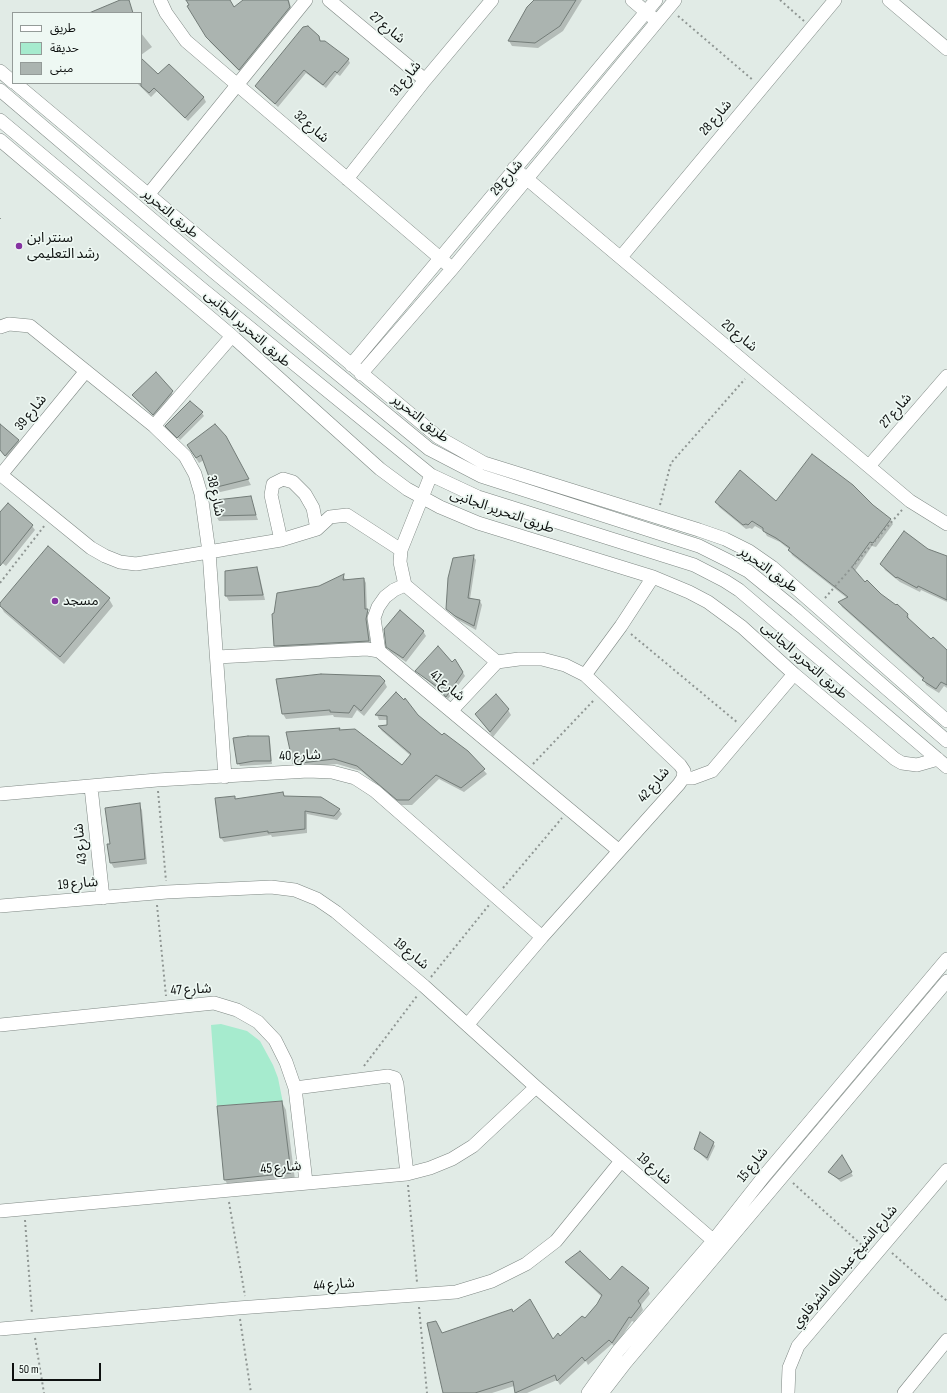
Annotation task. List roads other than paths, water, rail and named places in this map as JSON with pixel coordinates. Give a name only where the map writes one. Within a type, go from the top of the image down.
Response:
[{"type":"street","name":"شارع 32","points":[[160,0],[166,13],[186,41],[452,269]]},
{"type":"street","points":[[148,195],[306,0]]},
{"type":"street","name":"شارع 27","points":[[329,0],[425,80]]},
{"type":"street","name":"شارع 31","points":[[347,179],[425,80],[492,0]]},
{"type":"street","points":[[632,0],[657,21]]},
{"type":"street","name":"شارع 29","points":[[350,365],[656,0]]},
{"type":"street","name":"شارع 28","points":[[621,258],[835,0]]},
{"type":"street","points":[[889,0],[947,49]]},
{"type":"street","name":"شارع 29","points":[[362,374],[452,269],[672,4]]},
{"type":"street","points":[[0,70],[12,80]]},
{"type":"street","points":[[16,84],[350,365],[438,437],[484,463],[657,516],[725,539],[749,551],[772,567],[947,721]]},
{"type":"street","name":"طريق التحرير","points":[[0,90],[214,272],[429,449],[457,465],[495,481],[699,546],[748,571],[796,610],[947,741]]},
{"type":"street","points":[[0,120],[201,288],[431,475],[478,497],[694,565],[710,572],[739,590],[942,764]]},
{"type":"street","name":"طريق التحرير الجانبى","points":[[0,140],[232,336],[380,469],[422,498],[478,523],[653,577],[689,592],[725,614],[895,759],[906,764],[942,764]]},
{"type":"street","points":[[104,158],[112,186]]},
{"type":"street","name":"شارع 20","points":[[514,168],[910,501],[947,524]]},
{"type":"street","points":[[92,217],[121,221]]},
{"type":"street","points":[[165,258],[177,255],[181,244]]},
{"type":"street","points":[[201,288],[199,284],[202,275],[209,271],[214,272]]},
{"type":"street","points":[[261,311],[287,311]]},
{"type":"street","name":"شارع 38","points":[[0,327],[9,324],[30,326],[154,426],[185,456],[195,474],[201,494],[209,552],[225,777]]},
{"type":"street","points":[[154,426],[232,336]]},
{"type":"street","name":"شارع 39","points":[[0,475],[86,371]]},
{"type":"street","name":"شارع 27","points":[[869,466],[947,376]]},
{"type":"street","points":[[484,463],[495,481]]},
{"type":"street","points":[[0,475],[91,548],[120,562],[136,564],[281,540],[317,529],[330,517],[347,516],[400,550]]},
{"type":"street","points":[[431,475],[400,550],[401,574],[405,585],[497,662],[452,710]]},
{"type":"street","points":[[281,540],[271,495],[273,484],[283,478],[293,482],[305,494],[313,508],[317,529]]},
{"type":"street","points":[[585,675],[621,626],[653,577]]},
{"type":"street","points":[[217,657],[367,650],[379,651],[374,618],[378,607],[394,590],[405,585]]},
{"type":"street","points":[[796,610],[817,607]]},
{"type":"street","points":[[825,663],[835,656],[836,645]]},
{"type":"street","name":"شارع 41","points":[[379,651],[452,710],[618,850]]},
{"type":"street","name":"شارع 42","points":[[468,1024],[618,850],[683,778],[684,771],[680,765],[585,675],[565,665],[542,659],[519,659],[497,662]]},
{"type":"street","points":[[683,778],[693,778],[712,771],[794,674]]},
{"type":"street","points":[[857,690],[856,682],[860,676],[868,674],[872,676]]},
{"type":"street","name":"شارع 40","points":[[0,794],[157,780],[308,771],[332,772],[355,778],[376,791],[542,937]]},
{"type":"street","name":"شارع 43","points":[[91,787],[103,898]]},
{"type":"street","name":"شارع 19","points":[[0,906],[162,892],[271,887],[294,890],[317,899],[336,912],[424,986],[468,1024],[536,1087],[718,1245]]},
{"type":"street","name":"شارع 15","points":[[602,1393],[718,1245],[765,1175],[947,959]]},
{"type":"street","name":"شارع 15","points":[[588,1393],[618,1351],[784,1175],[947,981]]},
{"type":"street","name":"شارع 47","points":[[0,1025],[214,1003],[237,1010],[258,1022],[275,1040],[286,1062],[294,1088],[306,1182]]},
{"type":"street","points":[[294,1088],[388,1076],[395,1078],[397,1084],[407,1174]]},
{"type":"street","name":"شارع 45","points":[[0,1211],[407,1174],[430,1168],[452,1159],[473,1146],[536,1087]]},
{"type":"street","name":"شارع 44","points":[[0,1329],[243,1308],[456,1292],[492,1282],[526,1264],[556,1241],[621,1161]]},
{"type":"street","name":"شارع الشيخ عبدالله الشرقاوي","points":[[786,1393],[789,1368],[798,1346],[947,1170]]},
{"type":"street","points":[[904,1393],[947,1340]]},
{"type":"place","name":"سنتر ابن رشد التعليمى","points":[[19,246]]},
{"type":"place","name":"مسجد","points":[[55,601]]}]
